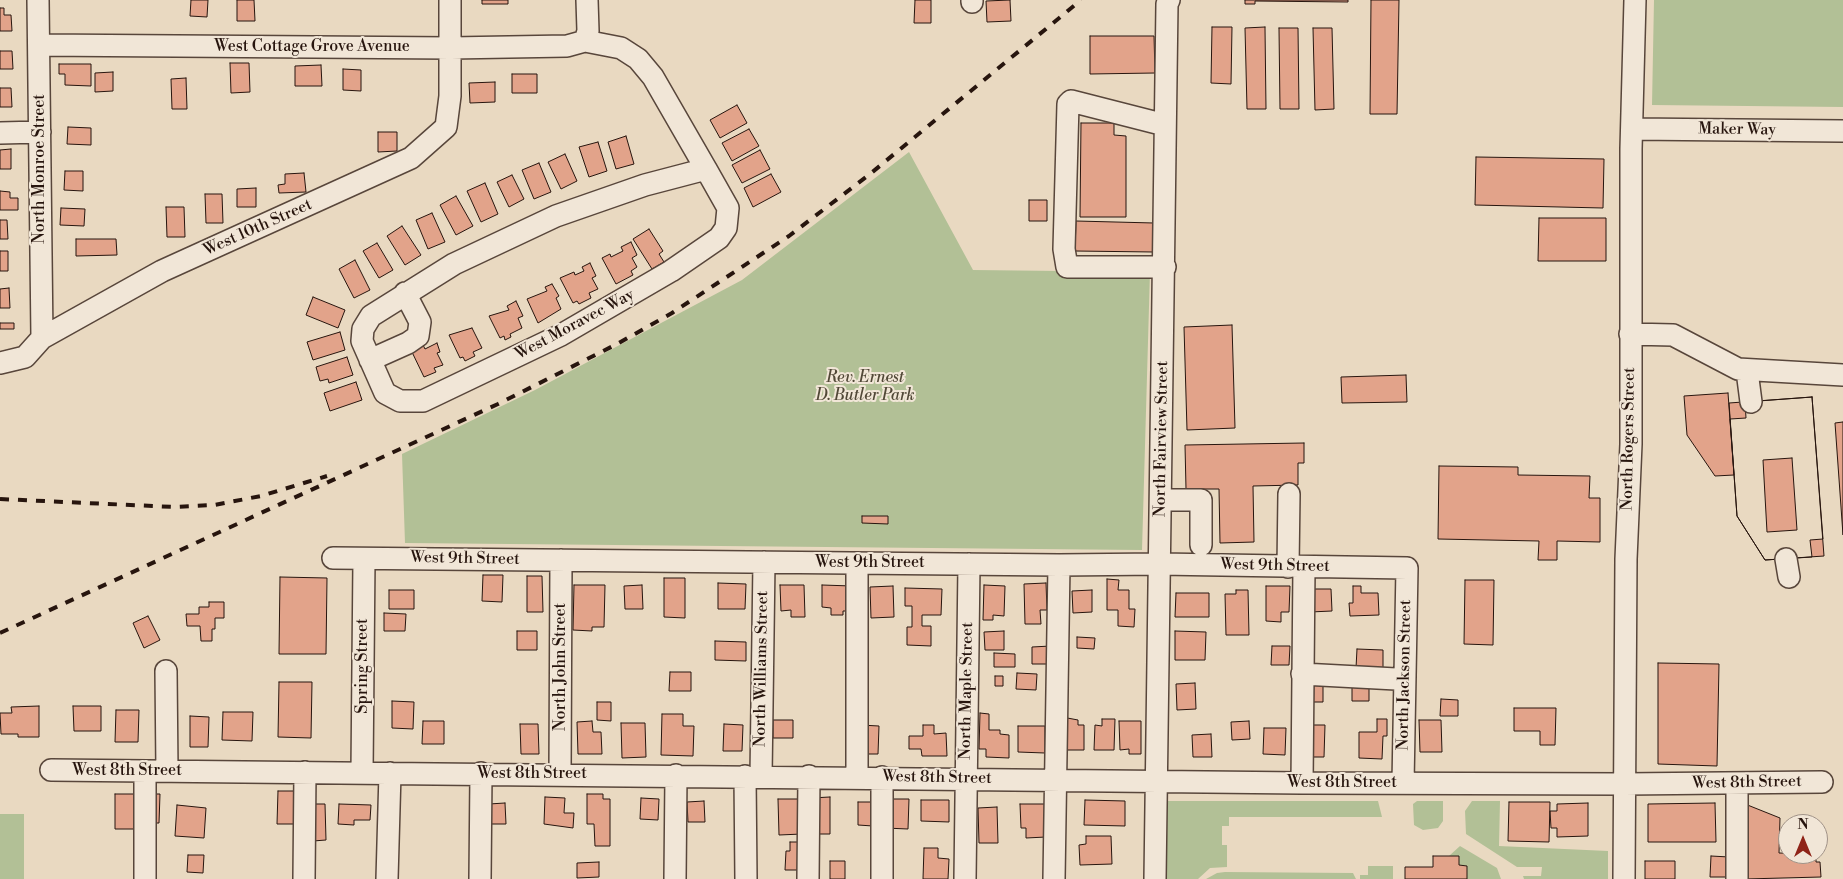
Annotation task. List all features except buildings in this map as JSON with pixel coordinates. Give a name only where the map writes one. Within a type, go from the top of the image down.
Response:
[{"type":"street","name":"North Monroe Street","points":[[38,0],[42,338]]},
{"type":"street","name":"West 10th Street","points":[[0,363],[25,357],[42,338],[162,271],[411,158],[446,127],[450,96],[450,0]]},
{"type":"street","points":[[584,41],[588,31],[587,0]]},
{"type":"street","name":"North Fairview Street","points":[[1155,879],[1162,500],[1165,125],[1167,4],[1169,0]]},
{"type":"street","name":"North Rogers Street","points":[[1624,879],[1626,559],[1631,444],[1630,334],[1635,0]]},
{"type":"street","name":"West Cottage Grove Avenue","points":[[39,45],[451,48],[567,46],[584,41]]},
{"type":"street","name":"West Moravec Way","points":[[584,41],[621,48],[638,59],[654,77],[706,169],[728,208],[726,228],[719,238],[671,271],[561,335],[423,401],[412,403],[392,398],[385,392],[362,340],[365,324],[371,316],[454,264],[556,216],[645,185],[706,169]]},
{"type":"street","points":[[1165,125],[1071,101],[1068,104],[1064,249],[1067,267],[1165,267]]},
{"type":"street","name":"Maker Way","points":[[1632,129],[1843,131]]},
{"type":"street","points":[[0,133],[40,132]]},
{"type":"street","points":[[370,360],[408,343],[418,336],[420,327],[418,316],[405,293]]},
{"type":"street","points":[[1630,334],[1672,336],[1729,366],[1748,371],[1843,375]]},
{"type":"street","points":[[1748,371],[1751,402]]},
{"type":"street","points":[[1289,494],[1296,567],[1302,674],[1302,782]]},
{"type":"street","points":[[1162,500],[1201,500],[1200,545]]},
{"type":"street","name":"West 9th Street","points":[[333,558],[1059,565],[1160,564],[1407,568]]},
{"type":"street","name":"Spring Street","points":[[362,772],[364,558]]},
{"type":"street","name":"North John Street","points":[[560,774],[561,560]]},
{"type":"street","name":"North Williams Street","points":[[746,879],[764,562]]},
{"type":"street","points":[[857,563],[857,777]]},
{"type":"street","name":"North Maple Street","points":[[965,879],[969,564]]},
{"type":"street","points":[[1054,879],[1059,565]]},
{"type":"street","name":"North Jackson Street","points":[[1403,783],[1407,568]]},
{"type":"street","points":[[166,671],[167,771]]},
{"type":"street","points":[[1302,674],[1396,679],[1405,677]]},
{"type":"street","name":"West 8th Street","points":[[52,770],[1403,783],[1625,784],[1822,782]]},
{"type":"street","points":[[144,771],[145,879]]},
{"type":"street","points":[[304,879],[305,772]]},
{"type":"street","points":[[387,879],[390,773]]},
{"type":"street","points":[[480,879],[481,773]]},
{"type":"street","points":[[675,879],[676,775]]},
{"type":"street","points":[[808,879],[809,776]]},
{"type":"street","points":[[882,777],[882,879]]},
{"type":"street","points":[[1737,783],[1737,879]]},
{"type":"green space","points":[[1654,0],[1843,0],[1843,107],[1652,105]]},
{"type":"green space","name":"Rev. Ernest D. Butler Park","points":[[909,152],[973,270],[1150,272],[1142,550],[405,543],[402,454],[535,390],[742,280]]},
{"type":"green space","points":[[1167,801],[1378,801],[1382,817],[1229,817],[1229,826],[1222,826],[1222,845],[1227,845],[1227,867],[1210,868],[1198,879],[1167,879]]},
{"type":"green space","points":[[1417,801],[1443,801],[1443,821],[1438,828],[1423,830],[1414,825],[1413,804]]},
{"type":"green space","points":[[1472,801],[1500,801],[1499,846],[1608,851],[1608,879],[1524,879],[1523,876],[1541,876],[1542,867],[1517,867],[1466,834],[1465,811]]},
{"type":"green space","points":[[0,814],[24,814],[24,879],[0,879]]},
{"type":"green space","points":[[1460,846],[1497,868],[1501,879],[1467,879],[1467,866],[1459,865],[1459,856],[1449,856]]},
{"type":"green space","points":[[1368,866],[1393,866],[1393,879],[1360,879],[1360,875],[1368,875]]},
{"type":"green space","points":[[1217,873],[1353,873],[1356,879],[1206,879]]},
{"type":"railway","points":[[0,633],[498,404],[617,344],[672,313],[789,236],[870,174],[1081,0]]},
{"type":"railway","points":[[0,499],[174,507],[214,505],[261,496],[327,476]]}]
